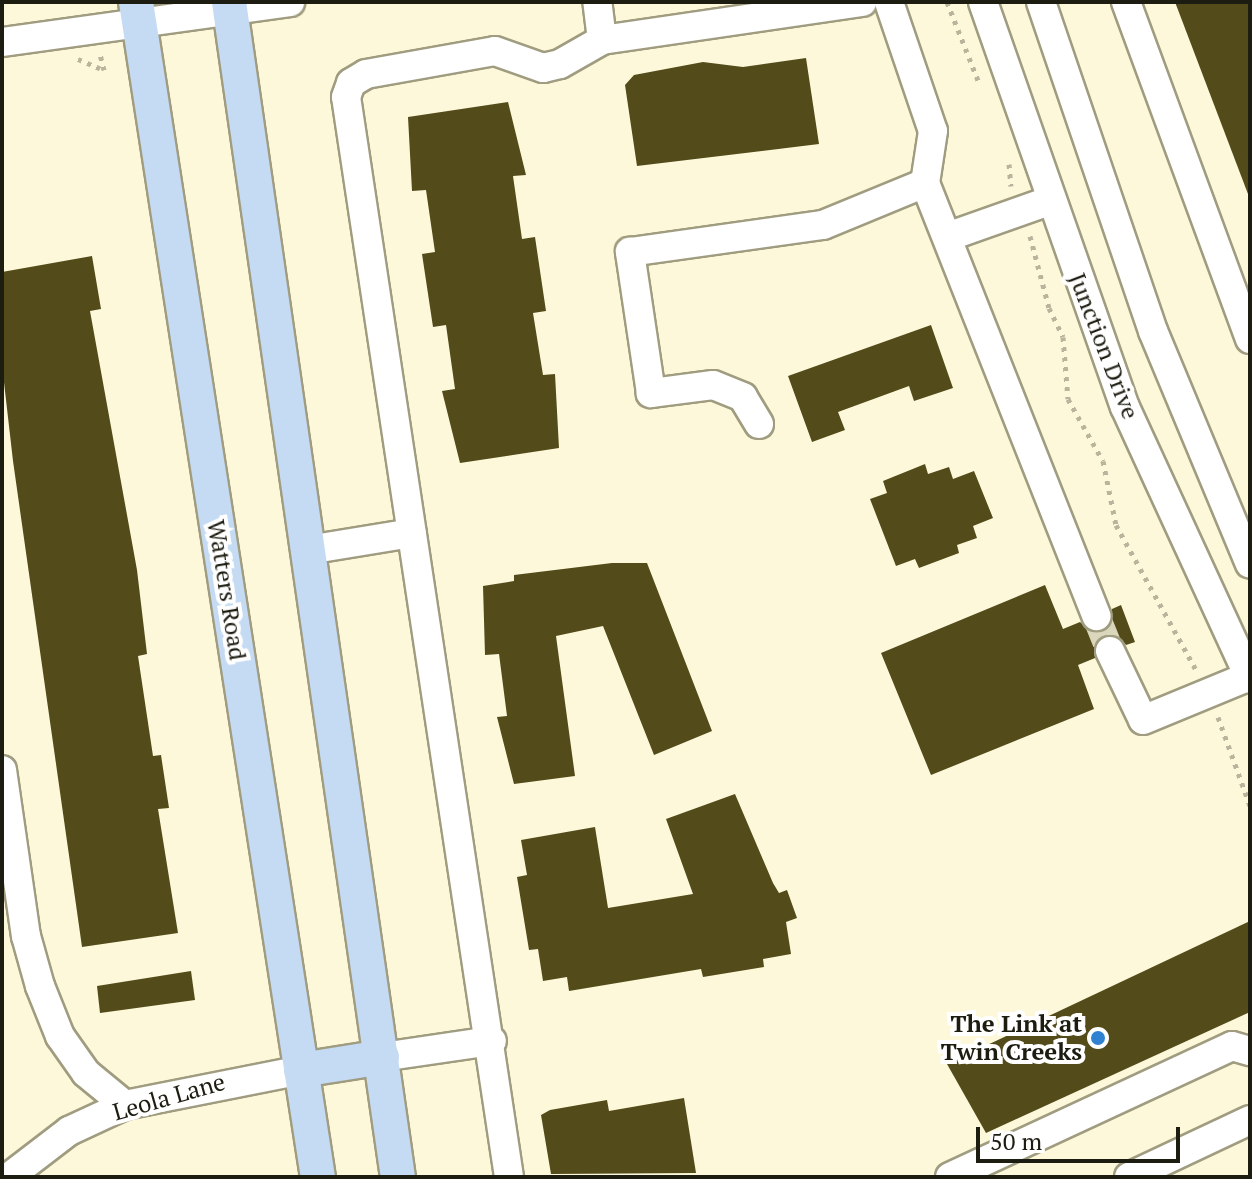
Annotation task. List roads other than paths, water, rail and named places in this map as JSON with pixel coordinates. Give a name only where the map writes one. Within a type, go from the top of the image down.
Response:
[{"type":"main road","points":[[230,6],[398,1177]]},
{"type":"main road","name":"Watters Road","points":[[138,13],[318,1177]]},
{"type":"main road","points":[[301,1070],[382,1057]]},
{"type":"street","points":[[2,42],[138,13],[290,2]]},
{"type":"street","points":[[597,2],[602,40]]},
{"type":"street","points":[[509,1177],[492,1041],[347,116],[351,83],[366,74],[495,51],[543,68],[577,57],[602,40],[862,2]]},
{"type":"street","points":[[889,2],[933,131],[925,183],[950,236],[1096,616]]},
{"type":"street","name":"Junction Drive","points":[[983,2],[1049,201],[1125,407],[1250,677]]},
{"type":"street","points":[[1041,2],[1153,331],[1250,564]]},
{"type":"street","points":[[1126,2],[1250,339]]},
{"type":"street","points":[[759,424],[743,397],[713,385],[651,393],[630,252],[823,225],[925,183]]},
{"type":"street","points":[[950,236],[1049,201]]},
{"type":"street","points":[[308,550],[412,533]]},
{"type":"street","points":[[1110,651],[1143,720],[1250,677]]},
{"type":"street","points":[[2,770],[10,883],[60,1036],[86,1073],[125,1105]]},
{"type":"street","points":[[382,1057],[492,1041]]},
{"type":"street","points":[[950,1177],[1232,1046],[1250,1051]]},
{"type":"street","name":"Leola Lane","points":[[9,1177],[69,1131],[125,1105],[301,1070]]},
{"type":"street","points":[[1129,1177],[1250,1120]]},
{"type":"tunnel","points":[[1096,616],[1110,651]]},
{"type":"place","name":"The Link at Twin Creeks","points":[[1098,1038]]}]
